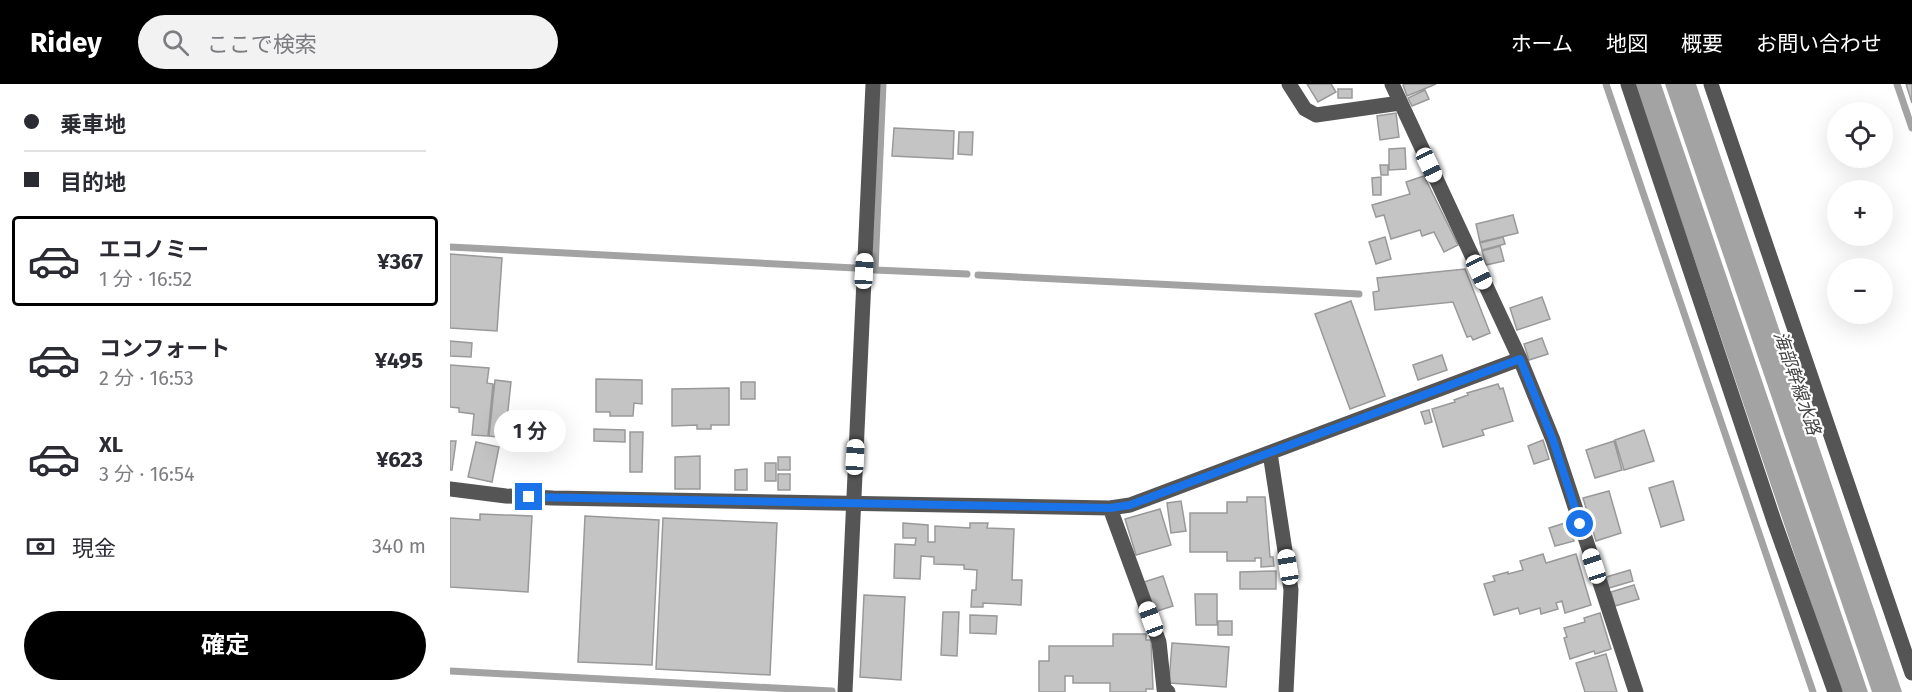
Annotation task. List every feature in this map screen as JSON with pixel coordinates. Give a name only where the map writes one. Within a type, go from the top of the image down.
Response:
[{"type":"street","points":[[844,692],[873,84]]},
{"type":"street","points":[[1289,84],[1305,109],[1316,115],[1400,103]]},
{"type":"street","points":[[1392,84],[1520,359],[1553,440],[1636,692]]},
{"type":"street","points":[[1628,84],[1771,510],[1835,692]]},
{"type":"street","points":[[1711,84],[1912,673]]},
{"type":"street","points":[[450,489],[506,496],[553,498],[1110,508],[1130,505],[1520,359]]},
{"type":"street","points":[[1270,453],[1291,590],[1286,692]]},
{"type":"street","points":[[1110,508],[1159,642],[1164,689],[1167,692]]},
{"type":"water","points":[[1635,84],[1661,84],[1868,692],[1841,692]]},
{"type":"water","name":"海部幹線水路","points":[[1665,84],[1696,84],[1902,692],[1872,692]]},
{"type":"building","points":[[1307,84],[1331,84],[1336,92],[1318,102]]},
{"type":"building","points":[[1436,84],[1407,96],[1403,85]]},
{"type":"building","points":[[1906,84],[1912,84],[1912,103]]},
{"type":"building","points":[[1338,89],[1352,89],[1352,98],[1338,98]]},
{"type":"building","points":[[1425,90],[1429,99],[1412,106],[1408,98]]},
{"type":"building","points":[[1396,113],[1399,137],[1380,140],[1377,116]]},
{"type":"building","points":[[894,128],[954,131],[953,159],[892,156]]},
{"type":"building","points":[[959,132],[973,132],[972,155],[958,154]]},
{"type":"building","points":[[1405,148],[1406,169],[1389,170],[1389,149]]},
{"type":"building","points":[[1380,165],[1388,165],[1388,175],[1381,175]]},
{"type":"building","points":[[1424,176],[1458,245],[1444,252],[1434,232],[1422,236],[1420,230],[1391,239],[1384,215],[1376,217],[1372,205],[1410,194],[1406,182]]},
{"type":"building","points":[[1381,177],[1381,195],[1373,195],[1372,178]]},
{"type":"building","points":[[1513,215],[1518,233],[1480,242],[1476,224]]},
{"type":"building","points":[[1385,237],[1391,259],[1376,264],[1369,242]]},
{"type":"building","points":[[1503,237],[1505,244],[1482,250],[1480,243]]},
{"type":"building","points":[[1500,246],[1504,261],[1486,265],[1482,251]]},
{"type":"building","points":[[450,254],[502,258],[497,331],[450,328]]},
{"type":"building","points":[[1465,269],[1490,333],[1473,340],[1471,336],[1467,337],[1453,302],[1375,310],[1373,292],[1379,291],[1377,278]]},
{"type":"building","points":[[1542,297],[1550,319],[1517,330],[1510,308]]},
{"type":"building","points":[[1351,301],[1385,396],[1350,409],[1315,314]]},
{"type":"building","points":[[1542,338],[1548,354],[1529,360],[1524,344]]},
{"type":"building","points":[[450,341],[472,343],[471,357],[450,356]]},
{"type":"building","points":[[1442,355],[1447,370],[1418,380],[1413,365]]},
{"type":"building","points":[[450,365],[489,368],[487,383],[493,384],[488,436],[472,435],[474,414],[459,412],[459,408],[450,407]]},
{"type":"building","points":[[596,379],[642,380],[642,404],[634,403],[633,416],[610,416],[610,412],[596,412]]},
{"type":"building","points":[[495,380],[511,382],[505,438],[489,436]]},
{"type":"building","points":[[741,382],[755,382],[755,399],[741,399]]},
{"type":"building","points":[[1498,384],[1500,389],[1503,388],[1513,421],[1482,430],[1484,435],[1443,447],[1432,409],[1455,402],[1454,400],[1468,395],[1467,393]]},
{"type":"building","points":[[729,388],[729,425],[711,425],[711,429],[697,429],[697,425],[672,426],[672,389]]},
{"type":"building","points":[[1429,410],[1432,422],[1425,424],[1421,412]]},
{"type":"building","points":[[594,429],[625,430],[625,442],[594,441]]},
{"type":"building","points":[[1644,430],[1654,461],[1624,470],[1615,440]]},
{"type":"building","points":[[630,432],[643,432],[642,472],[630,472]]},
{"type":"building","points":[[1543,440],[1549,459],[1534,464],[1528,446]]},
{"type":"building","points":[[450,441],[456,441],[452,470],[450,470]]},
{"type":"building","points":[[1614,441],[1622,470],[1595,478],[1586,450]]},
{"type":"building","points":[[476,442],[499,447],[492,482],[468,477]]},
{"type":"building","points":[[700,456],[700,489],[675,489],[675,457]]},
{"type":"building","points":[[778,457],[790,457],[790,470],[778,470]]},
{"type":"building","points":[[765,463],[776,463],[776,481],[765,481]]},
{"type":"building","points":[[747,469],[747,490],[735,490],[735,470]]},
{"type":"building","points":[[778,474],[790,474],[790,490],[778,490]]},
{"type":"building","points":[[1673,481],[1684,520],[1661,527],[1649,488]]},
{"type":"building","points":[[1609,491],[1621,533],[1596,541],[1583,498]]},
{"type":"building","points":[[1247,497],[1265,497],[1270,557],[1273,557],[1274,566],[1261,567],[1261,558],[1255,558],[1255,561],[1227,561],[1227,552],[1190,552],[1190,513],[1227,513],[1227,502],[1247,502]]},
{"type":"building","points":[[1181,501],[1186,531],[1171,533],[1167,503]]},
{"type":"building","points":[[1160,509],[1171,545],[1136,555],[1125,519]]},
{"type":"building","points":[[480,514],[532,516],[528,592],[450,587],[450,518],[480,520]]},
{"type":"building","points":[[585,516],[659,520],[652,665],[578,662]]},
{"type":"building","points":[[663,518],[777,523],[770,675],[656,669]]},
{"type":"building","points":[[1568,522],[1574,541],[1555,546],[1549,528]]},
{"type":"building","points":[[903,523],[928,525],[928,542],[935,542],[935,526],[970,528],[970,523],[988,523],[987,528],[1014,529],[1012,580],[1022,580],[1021,605],[983,603],[983,607],[971,607],[972,590],[976,590],[977,570],[964,569],[964,565],[934,564],[934,557],[921,556],[920,579],[894,578],[895,544],[915,545],[916,538],[903,538]]},
{"type":"building","points":[[1543,554],[1546,563],[1576,554],[1591,605],[1565,613],[1562,601],[1556,603],[1558,609],[1541,614],[1540,608],[1520,614],[1518,608],[1494,615],[1484,584],[1495,581],[1493,576],[1523,570],[1520,561]]},
{"type":"building","points":[[1630,570],[1633,581],[1609,588],[1606,577]]},
{"type":"building","points":[[1276,571],[1276,589],[1240,589],[1240,572]]},
{"type":"building","points":[[1163,576],[1173,606],[1154,612],[1144,582]]},
{"type":"building","points":[[1634,585],[1639,599],[1615,606],[1611,592]]},
{"type":"building","points":[[1195,594],[1217,594],[1217,625],[1196,625]]},
{"type":"building","points":[[864,595],[905,597],[901,680],[860,677]]},
{"type":"building","points":[[943,612],[959,612],[957,656],[941,655]]},
{"type":"building","points":[[1600,613],[1611,649],[1595,654],[1594,651],[1570,659],[1564,638],[1567,637],[1564,628],[1585,622],[1584,618]]},
{"type":"building","points":[[970,615],[997,616],[996,634],[970,633]]},
{"type":"building","points":[[1218,621],[1232,621],[1232,635],[1218,635]]},
{"type":"building","points":[[1113,634],[1146,634],[1146,640],[1151,640],[1153,689],[1146,689],[1146,692],[1110,692],[1110,683],[1073,683],[1073,676],[1065,676],[1065,692],[1039,692],[1039,661],[1049,661],[1049,646],[1113,646]]},
{"type":"building","points":[[1172,643],[1229,647],[1226,687],[1169,683]]},
{"type":"building","points":[[1606,654],[1617,692],[1585,692],[1576,663]]},
{"type":"waterway","points":[[883,84],[875,270],[967,274]]},
{"type":"waterway","points":[[1606,84],[1813,692]]},
{"type":"waterway","points":[[1897,84],[1912,128]]},
{"type":"waterway","points":[[450,247],[855,268]]},
{"type":"waterway","points":[[978,275],[1359,294]]},
{"type":"waterway","points":[[450,671],[832,691]]},
{"type":"route","points":[[529,497],[1110,508],[1130,505],[1520,359],[1553,440],[1580,524]]}]
